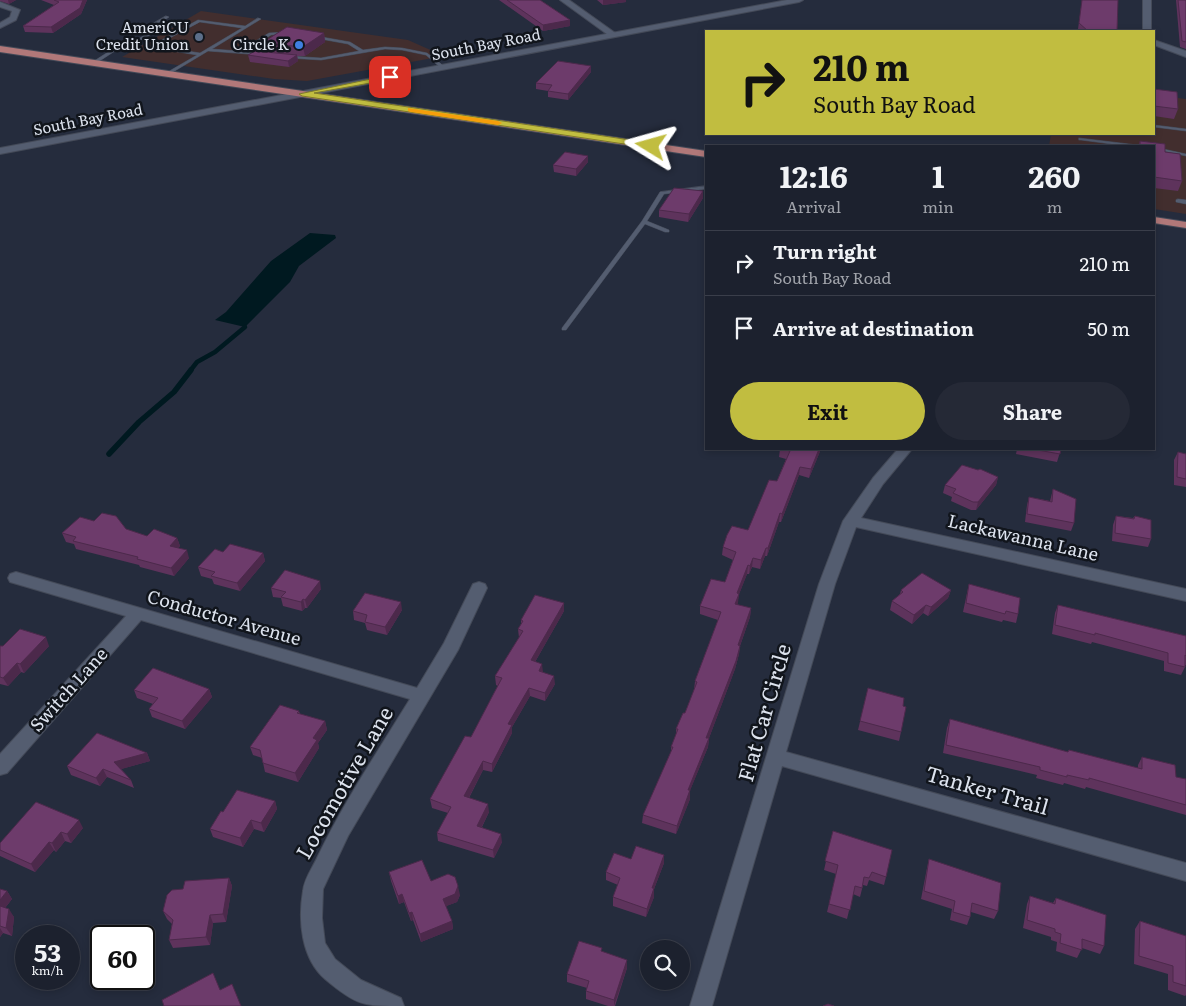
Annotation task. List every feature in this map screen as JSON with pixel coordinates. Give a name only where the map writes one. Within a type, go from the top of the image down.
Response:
[{"type":"main road","points":[[0,49],[705,154]]},
{"type":"main road","points":[[1155,220],[1186,225]]},
{"type":"street","points":[[564,0],[614,35]]},
{"type":"street","name":"South Bay Road","points":[[0,151],[799,0]]},
{"type":"street","points":[[1147,0],[1147,30]]},
{"type":"street","points":[[0,4],[16,10],[13,18],[0,26]]},
{"type":"street","points":[[1155,42],[1186,54]]},
{"type":"street","name":"Flat Car Circle","points":[[701,1006],[827,584],[851,521],[878,481],[904,450]]},
{"type":"street","name":"Lackawanna Lane","points":[[851,521],[1186,595]]},
{"type":"street","name":"Conductor Avenue","points":[[16,578],[422,696]]},
{"type":"street","name":"Locomotive Lane","points":[[393,1006],[353,988],[327,966],[316,945],[310,918],[313,889],[340,831],[452,645],[479,588]]},
{"type":"street","name":"Switch Lane","points":[[0,767],[138,614]]},
{"type":"street","name":"Tanker Trail","points":[[776,756],[1186,872]]},
{"type":"lane","points":[[93,62],[120,46],[138,41],[154,31],[155,24],[167,17]]},
{"type":"lane","points":[[168,74],[259,19]]},
{"type":"lane","points":[[200,54],[151,47],[199,21],[245,27]]},
{"type":"lane","points":[[240,53],[270,34],[293,34]]},
{"type":"lane","points":[[310,36],[349,43],[363,52]]},
{"type":"lane","points":[[286,57],[321,59],[385,48],[418,51],[427,54],[443,67]]},
{"type":"lane","points":[[207,50],[268,54]]},
{"type":"lane","points":[[1155,126],[1186,130]]},
{"type":"lane","points":[[1081,139],[1129,145]]},
{"type":"lane","points":[[1155,148],[1186,155]]},
{"type":"lane","points":[[564,329],[644,222],[662,193],[705,188]]},
{"type":"lane","points":[[1178,201],[1186,202]]},
{"type":"lane","points":[[644,222],[666,231]]},
{"type":"shaded area","points":[[201,11],[408,40],[444,56],[307,81],[274,79],[122,57]]},
{"type":"shaded area","points":[[1155,95],[1186,99],[1186,214],[1155,209],[1155,145],[1049,145],[1051,135],[1155,135]]},
{"type":"water","points":[[310,233],[335,235],[336,238],[299,266],[290,282],[245,327],[215,320],[226,312],[271,261]]},
{"type":"building","points":[[54,0],[83,0],[80,8],[51,27],[23,26],[59,2]]},
{"type":"building","points":[[507,0],[540,0],[570,20],[543,25]]},
{"type":"building","points":[[1082,0],[1118,0],[1117,30],[1087,30],[1079,23]]},
{"type":"building","points":[[1178,0],[1186,0],[1186,42],[1182,41]]},
{"type":"building","points":[[287,27],[324,33],[303,47],[262,43]]},
{"type":"building","points":[[255,51],[297,55],[288,61],[248,55]]},
{"type":"building","points":[[558,61],[591,66],[568,94],[548,91],[552,85],[536,83]]},
{"type":"building","points":[[1155,89],[1177,92],[1178,109],[1155,106]]},
{"type":"building","points":[[1140,141],[1165,144],[1165,152],[1180,154],[1182,181],[1155,177],[1155,145],[1140,145]]},
{"type":"building","points":[[565,152],[588,156],[576,169],[553,165]]},
{"type":"building","points":[[674,188],[703,191],[689,214],[659,210]]},
{"type":"building","points":[[785,450],[819,450],[811,469],[800,467],[782,514],[780,513],[768,548],[766,548],[761,560],[753,558],[750,566],[748,565],[737,593],[739,594],[735,604],[751,608],[738,645],[740,646],[736,661],[706,738],[709,738],[688,790],[690,790],[677,826],[643,815],[673,747],[671,747],[678,729],[676,729],[683,713],[685,713],[697,682],[695,681],[721,612],[700,606],[711,579],[725,582],[736,552],[723,547],[727,535],[732,526],[748,530],[769,480],[777,481],[790,451]]},
{"type":"building","points":[[1038,450],[1061,450],[1060,454]]},
{"type":"building","points":[[1178,452],[1186,454],[1186,479],[1177,477]]},
{"type":"building","points":[[962,465],[980,469],[998,477],[978,502],[973,502],[953,493],[956,489],[945,485]]},
{"type":"building","points":[[1053,489],[1076,499],[1074,523],[1027,514],[1029,497],[1052,502]]},
{"type":"building","points":[[102,513],[116,516],[126,529],[147,536],[154,529],[177,538],[170,546],[187,550],[171,568],[137,559],[138,557],[73,541],[76,537],[62,533],[80,517],[94,521]]},
{"type":"building","points":[[1116,516],[1134,519],[1135,516],[1151,520],[1151,539],[1115,533]]},
{"type":"building","points":[[230,544],[263,553],[237,583],[211,576],[215,572],[198,567],[215,549],[223,552]]},
{"type":"building","points":[[285,570],[320,581],[305,600],[303,599],[301,602],[281,597],[286,592],[271,588]]},
{"type":"building","points":[[922,573],[951,590],[931,607],[926,605],[914,615],[892,601],[903,592],[901,590]]},
{"type":"building","points":[[969,584],[1020,598],[1018,614],[1006,611],[1005,614],[966,603]]},
{"type":"building","points":[[365,593],[401,602],[385,627],[365,622],[367,615],[353,611]]},
{"type":"building","points":[[535,595],[564,603],[531,660],[542,664],[539,671],[554,676],[545,693],[529,688],[508,724],[512,725],[492,764],[483,761],[464,796],[488,804],[477,826],[501,834],[493,850],[437,833],[451,807],[430,799],[465,736],[471,737],[502,678],[495,676],[523,631],[518,629],[523,621],[521,620]]},
{"type":"building","points":[[1058,605],[1186,636],[1185,667],[1168,663],[1168,653],[1095,633],[1095,635],[1055,625]]},
{"type":"building","points":[[20,629],[46,637],[20,664],[17,663],[3,678],[0,677],[0,646],[3,646]]},
{"type":"building","points":[[153,668],[209,689],[182,721],[149,709],[158,698],[134,690]]},
{"type":"building","points":[[868,688],[904,698],[903,706],[906,707],[901,732],[860,721]]},
{"type":"building","points":[[280,705],[299,711],[297,713],[325,721],[313,738],[317,740],[295,773],[263,763],[260,750],[250,747]]},
{"type":"building","points":[[950,719],[1068,752],[1069,750],[1142,769],[1142,757],[1175,765],[1176,777],[1186,779],[1186,805],[1089,778],[1089,780],[1067,775],[1067,777],[1040,770],[1040,767],[946,745]]},
{"type":"building","points":[[97,733],[147,753],[114,762],[131,780],[103,769],[96,778],[67,766]]},
{"type":"building","points":[[237,790],[275,801],[261,823],[251,820],[240,838],[210,829]]},
{"type":"building","points":[[36,802],[79,820],[67,834],[61,832],[52,843],[49,842],[31,864],[0,850],[0,843]]},
{"type":"building","points":[[833,831],[892,850],[886,877],[872,872],[869,878],[864,877],[862,888],[855,886],[850,910],[829,904],[838,865],[825,861]]},
{"type":"building","points":[[636,846],[664,855],[652,888],[654,888],[647,909],[613,897],[620,878],[606,872],[614,853],[631,859]]},
{"type":"building","points":[[929,859],[1001,883],[998,911],[972,903],[970,917],[953,912],[955,901],[924,891]]},
{"type":"building","points":[[422,860],[431,881],[448,874],[455,877],[458,886],[455,894],[443,899],[452,921],[420,934],[412,912],[409,913],[402,894],[398,896],[389,872]]},
{"type":"building","points":[[229,878],[223,914],[210,915],[206,937],[169,940],[173,920],[163,911],[167,895],[172,890],[183,889],[185,881]]},
{"type":"building","points":[[0,889],[7,891],[0,900]]},
{"type":"building","points":[[1030,896],[1055,904],[1056,898],[1106,915],[1104,946],[1082,939],[1082,950],[1060,943],[1061,934],[1055,932],[1055,929],[1027,920]]},
{"type":"building","points":[[0,906],[9,909],[6,928],[0,926]]},
{"type":"building","points":[[1140,921],[1186,936],[1186,986],[1173,982],[1173,966],[1139,956]]},
{"type":"building","points":[[579,941],[602,948],[601,951],[627,960],[614,1000],[586,991],[589,981],[567,974]]},
{"type":"building","points":[[213,973],[220,990],[232,984],[241,1006],[164,1006],[162,1000]]},
{"type":"waterway","points":[[190,371],[197,362],[215,352],[245,327]]},
{"type":"waterway","points":[[109,454],[139,422],[174,392],[191,370]]},
{"type":"slow traffic","points":[[411,110],[498,123]]},
{"type":"place","name":"AmeriCU Credit Union","points":[[199,37]]},
{"type":"place","name":"Circle K","points":[[299,45]]},
{"type":"route","points":[[390,77],[302,94],[651,146]]}]
